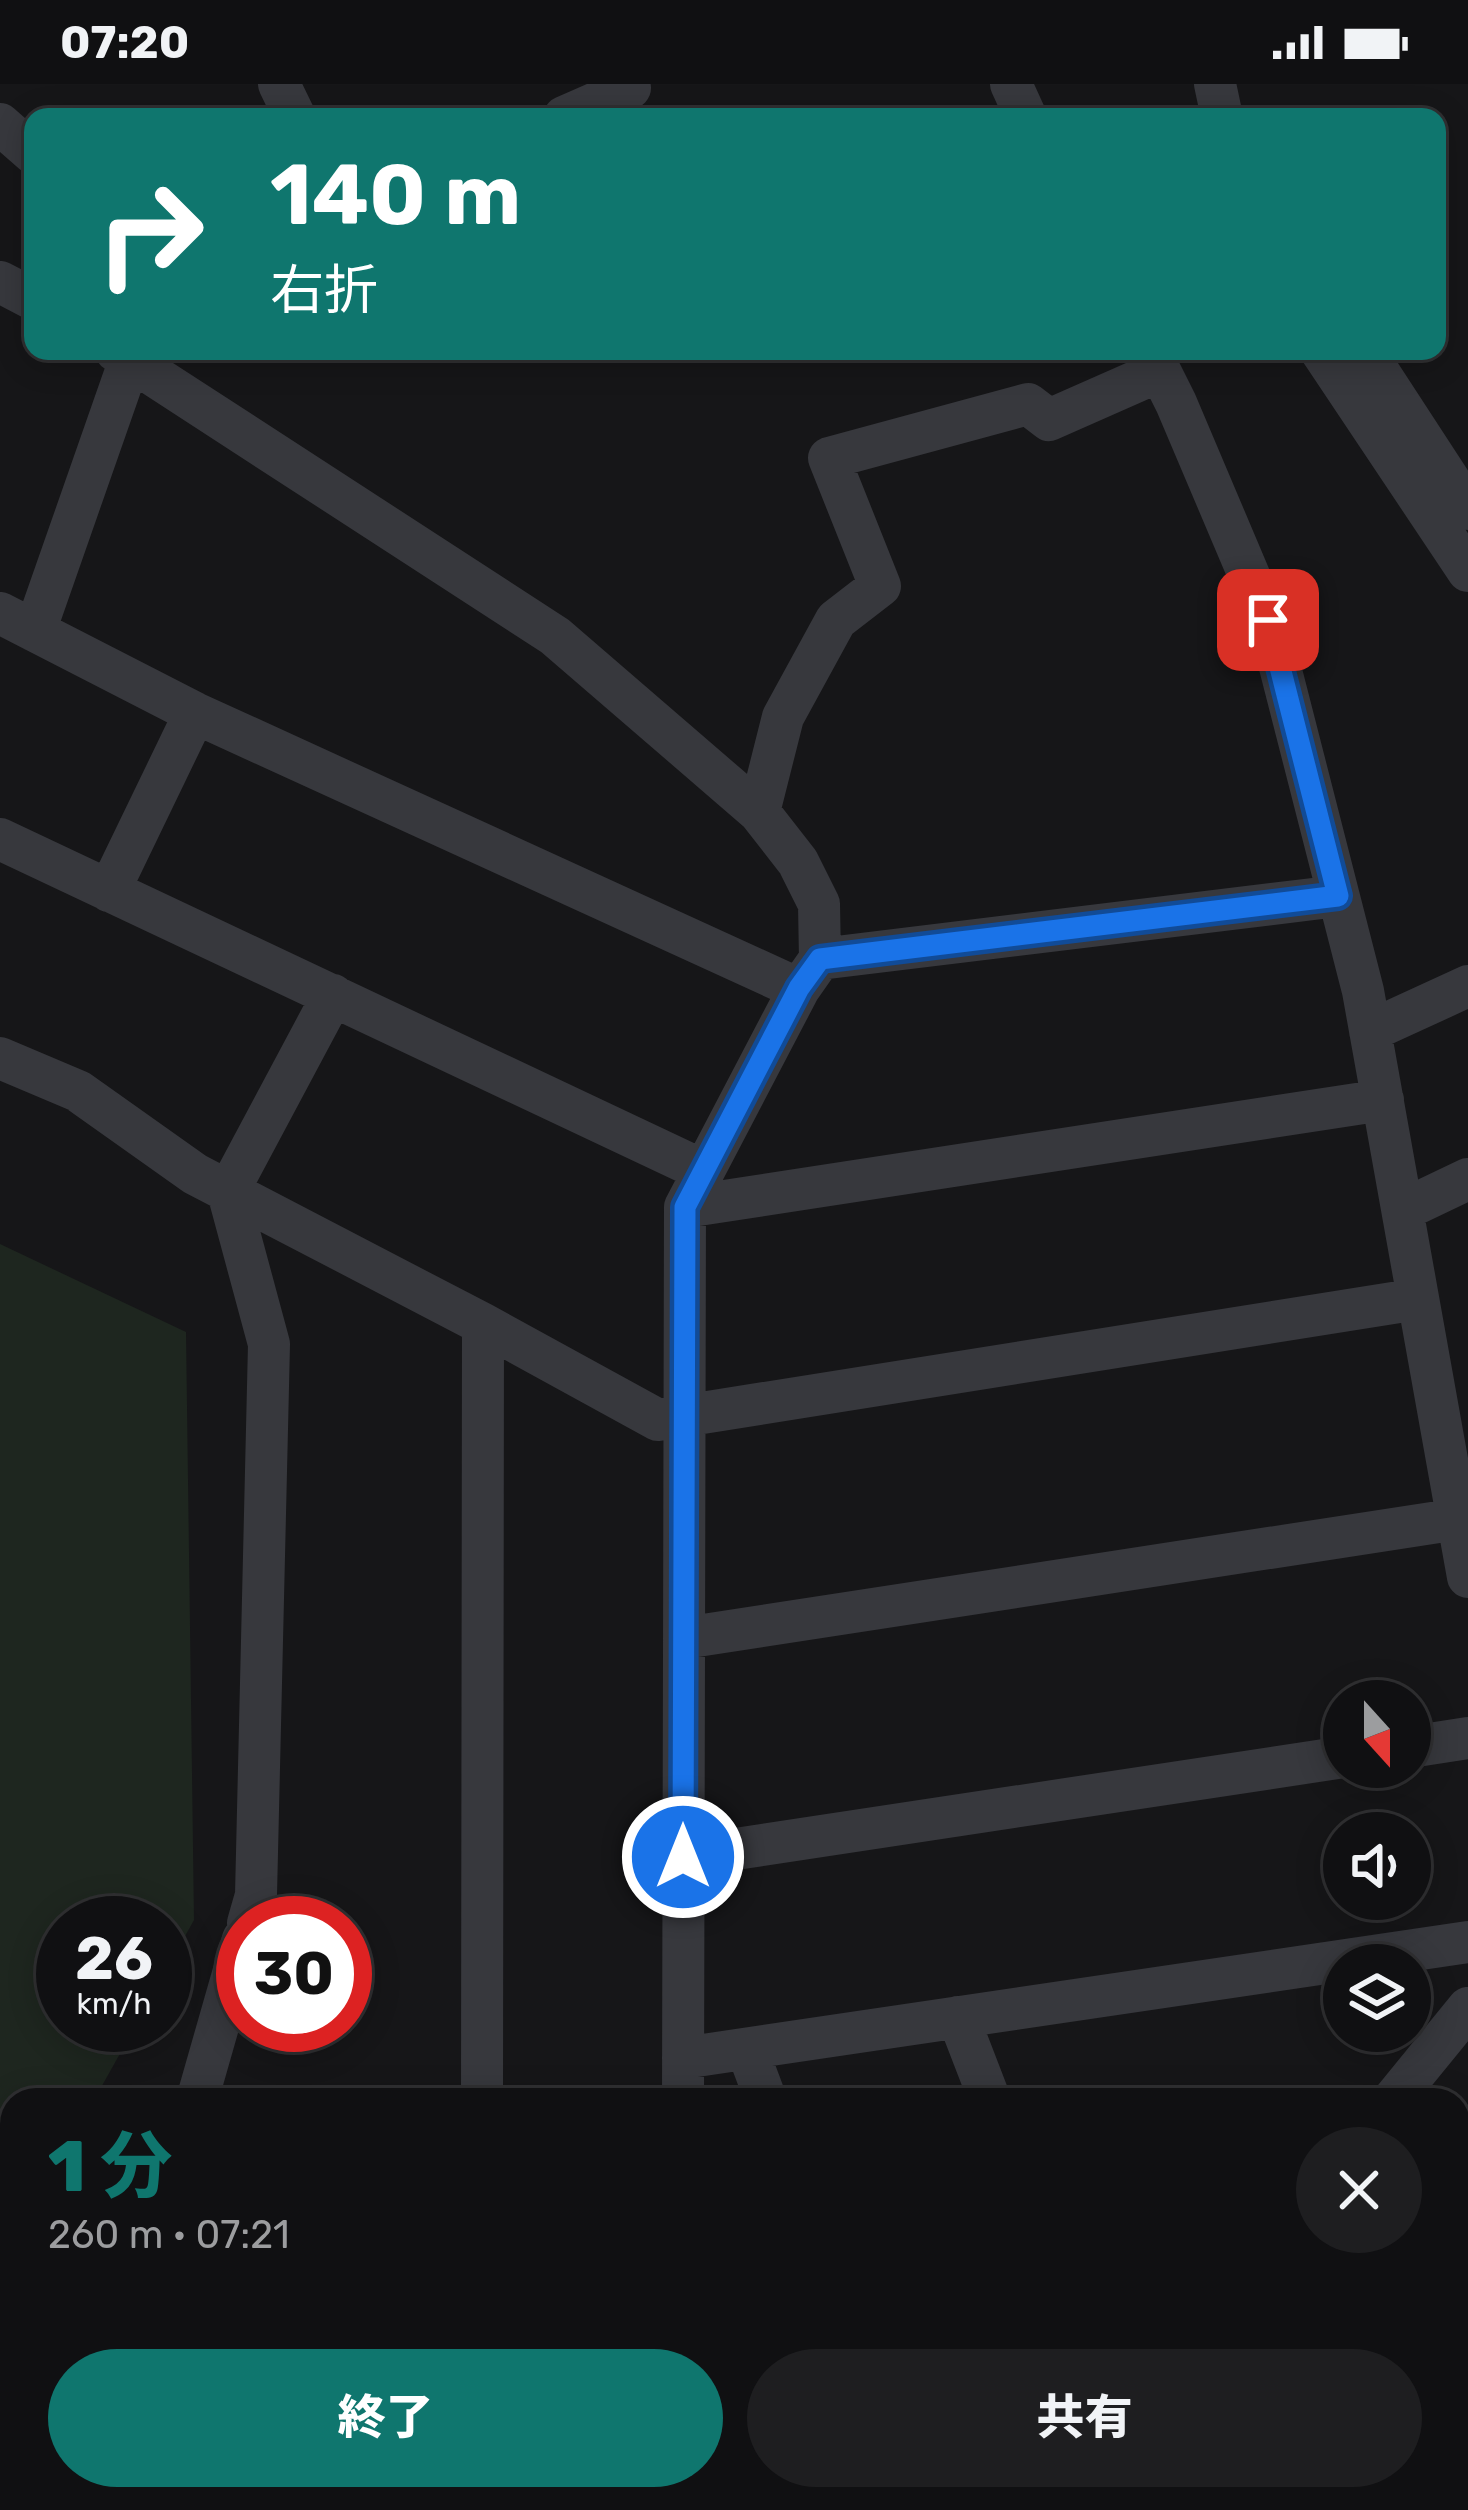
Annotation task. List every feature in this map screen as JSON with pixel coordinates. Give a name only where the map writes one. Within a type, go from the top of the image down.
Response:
[{"type":"street","points":[[584,108],[630,88]]},
{"type":"street","points":[[0,124],[24,145]]},
{"type":"street","points":[[124,360],[17,622],[195,713],[810,974],[1338,896]]},
{"type":"street","points":[[135,360],[555,636],[759,812],[798,862],[819,904],[810,974],[694,1189],[684,1416],[683,2079],[747,2049],[1468,1942]]},
{"type":"street","points":[[1328,360],[1468,571]]},
{"type":"street","points":[[1371,360],[1468,509]]},
{"type":"street","points":[[759,812],[783,717],[836,620],[880,586],[829,458],[1028,404],[1049,420],[1155,361],[1268,620],[1363,991],[1418,1299],[1452,1387],[1458,1519],[1468,1577]]},
{"type":"street","points":[[109,891],[195,713]]},
{"type":"street","points":[[0,839],[333,995],[694,1189],[1383,1100]]},
{"type":"street","points":[[1370,1030],[1468,986]]},
{"type":"street","points":[[256,1896],[269,1344],[228,1192],[333,995]]},
{"type":"street","points":[[0,1058],[78,1091],[195,1174],[658,1420],[1418,1299]]},
{"type":"street","points":[[1403,1210],[1468,1179]]},
{"type":"street","points":[[482,2088],[483,1324]]},
{"type":"street","points":[[684,1638],[1458,1519]]},
{"type":"street","points":[[1431,1744],[1468,1738]]},
{"type":"street","points":[[683,1857],[1323,1759]]},
{"type":"street","points":[[1404,2088],[1468,2008]]},
{"type":"street","points":[[958,2017],[985,2088]]},
{"type":"street","points":[[200,2088],[216,2034]]},
{"type":"street","points":[[747,2049],[762,2088]]},
{"type":"shaded area","points":[[0,1244],[186,1332],[194,1920],[192,1924],[192,1896],[36,1896],[36,2052],[121,2052],[101,2088],[0,2088]]},
{"type":"route","points":[[683,1857],[685,1207],[799,988],[820,959],[1338,896],[1268,620]]}]
